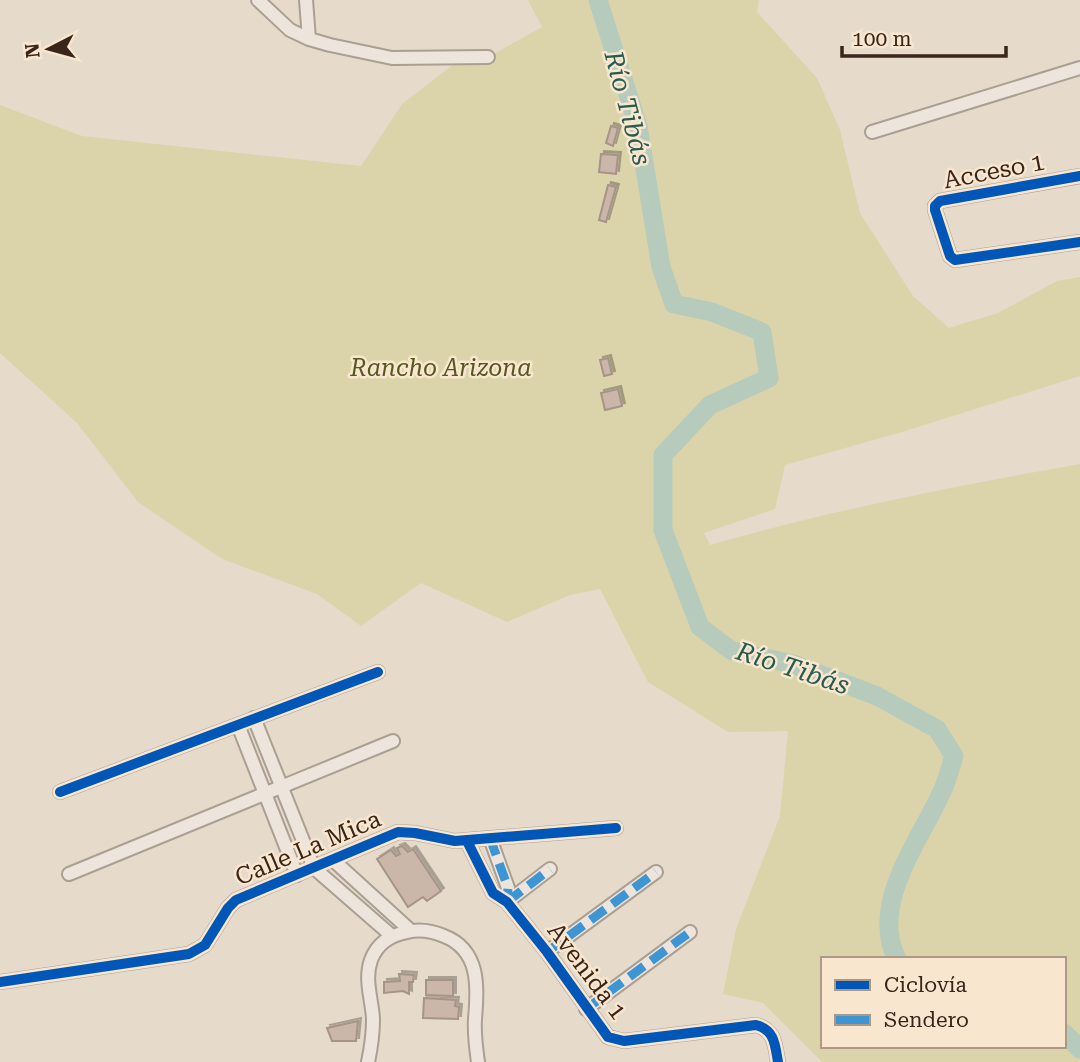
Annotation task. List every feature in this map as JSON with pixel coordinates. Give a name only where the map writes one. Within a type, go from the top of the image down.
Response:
[{"type":"street","points":[[258,0],[290,30],[309,39],[392,58],[488,57]]},
{"type":"street","points":[[306,0],[309,39]]},
{"type":"street","points":[[872,132],[1080,68]]},
{"type":"street","name":"Acceso 1","points":[[1080,176],[940,201],[935,210],[950,256],[955,260],[1080,242]]},
{"type":"street","points":[[60,792],[379,672]]},
{"type":"street","points":[[254,718],[314,868],[392,936]]},
{"type":"street","points":[[237,724],[298,874]]},
{"type":"street","points":[[69,874],[393,741]]},
{"type":"street","name":"Calle La Mica","points":[[0,982],[189,954],[205,945],[236,900],[398,832],[467,841],[616,828]]},
{"type":"street","name":"Avenida 1","points":[[490,838],[508,888],[507,902]]},
{"type":"street","name":"Avenida 1","points":[[467,841],[493,893],[507,902],[547,952],[608,1037],[624,1041],[756,1025],[765,1027],[771,1034],[775,1041],[778,1062]]},
{"type":"street","points":[[333,860],[411,931]]},
{"type":"street","points":[[507,902],[550,869]]},
{"type":"street","points":[[547,952],[656,872]]},
{"type":"street","points":[[368,1062],[373,1019],[368,985],[369,965],[377,948],[392,936],[411,931],[436,933],[450,939],[469,957],[478,980],[475,1038],[478,1062]]},
{"type":"street","points":[[586,1009],[690,932]]},
{"type":"green space","name":"Rancho Arizona","points":[[528,0],[759,0],[757,12],[817,78],[840,130],[860,213],[913,296],[949,328],[998,313],[1057,281],[1080,277],[1080,376],[902,432],[785,465],[775,509],[704,533],[710,545],[894,500],[1080,464],[1080,1062],[822,1062],[763,1003],[723,994],[736,929],[780,816],[788,731],[728,732],[648,682],[600,589],[570,595],[507,622],[421,583],[361,626],[317,594],[222,559],[138,502],[77,423],[0,353],[0,105],[82,136],[361,166],[402,104],[463,57],[488,57],[542,27]]},
{"type":"building","points":[[611,126],[618,128],[613,146],[606,143]]},
{"type":"building","points":[[601,154],[618,155],[616,174],[599,172]]},
{"type":"building","points":[[608,185],[616,187],[606,222],[599,220]]},
{"type":"building","points":[[608,358],[612,374],[604,376],[600,360]]},
{"type":"building","points":[[618,389],[622,406],[605,410],[601,393]]},
{"type":"building","points":[[402,846],[408,852],[413,849],[441,891],[427,901],[423,897],[408,907],[377,859],[391,850],[396,856],[400,854],[397,848]]},
{"type":"building","points":[[399,974],[414,975],[413,982],[409,982],[409,994],[403,991],[384,993],[384,982],[400,981]]},
{"type":"building","points":[[426,980],[453,980],[453,996],[426,995]]},
{"type":"building","points":[[424,998],[456,1000],[455,1006],[459,1007],[458,1019],[423,1018]]},
{"type":"building","points":[[358,1021],[356,1041],[332,1041],[327,1028]]},
{"type":"waterway","name":"Río Tibás","points":[[598,0],[638,126],[661,267],[674,304],[712,312],[762,332],[769,378],[710,405],[663,455],[663,530],[700,627],[732,651],[793,664],[877,696],[937,729],[954,756],[944,787],[912,849],[894,893],[889,916],[890,938],[896,957]]},
{"type":"waterway","name":"Río Tibás","points":[[1066,1035],[1080,1049]]},
{"type":"marked path","points":[[490,838],[508,888],[507,902]]},
{"type":"marked path","points":[[507,902],[550,869]]},
{"type":"marked path","points":[[547,952],[656,872]]},
{"type":"marked path","points":[[586,1009],[690,932]]},
{"type":"cycle path","points":[[1080,176],[940,201],[935,206],[950,256],[955,260],[1080,242]]},
{"type":"cycle path","points":[[60,792],[378,672]]},
{"type":"cycle path","points":[[0,982],[189,954],[205,945],[236,900],[398,832],[455,841],[616,828]]},
{"type":"cycle path","points":[[467,841],[493,893],[507,902],[547,952],[608,1037],[624,1041],[756,1025],[771,1034],[778,1062]]}]
